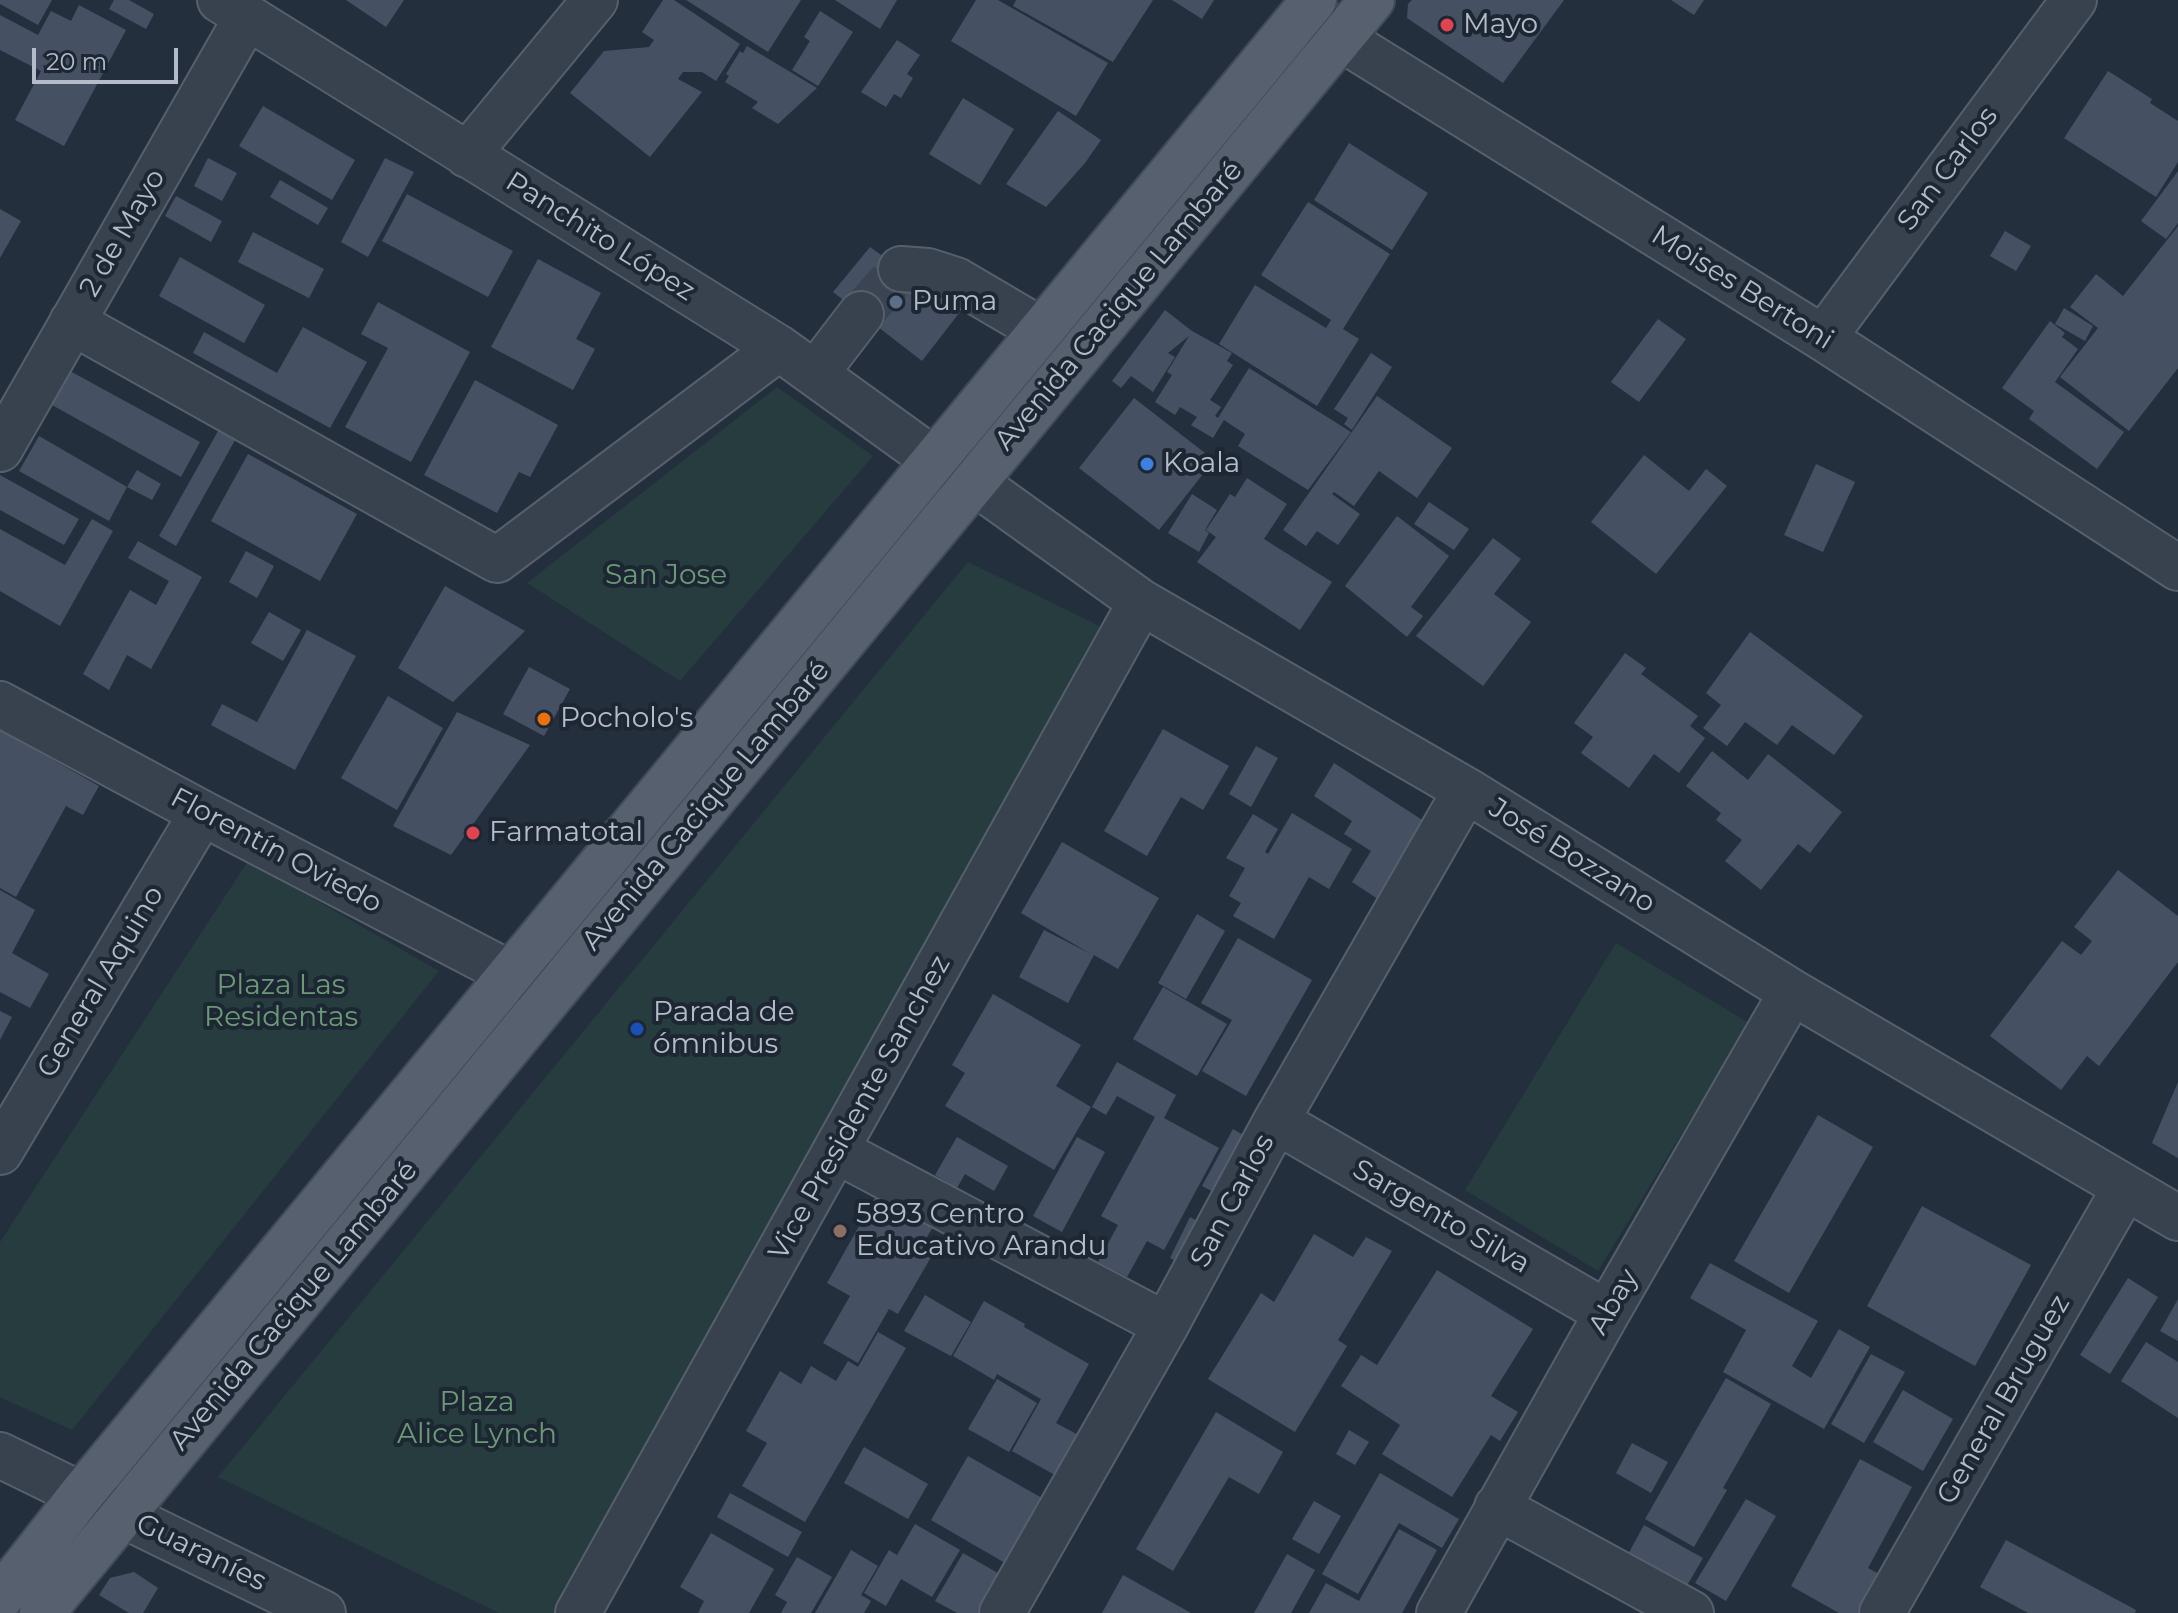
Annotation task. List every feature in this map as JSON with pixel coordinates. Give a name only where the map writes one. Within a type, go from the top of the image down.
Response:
[{"type":"main road","name":"Avenida Cacique Lambaré","points":[[42,1613],[1372,0]]},
{"type":"main road","name":"Avenida Cacique Lambaré","points":[[0,1598],[81,1495],[1308,7]]},
{"type":"street","points":[[467,155],[595,0]]},
{"type":"street","name":"San Carlos","points":[[1823,338],[2074,0]]},
{"type":"street","name":"Moises Bertoni","points":[[1308,7],[1339,39],[1823,338],[2178,568]]},
{"type":"street","name":"Panchito López","points":[[233,8],[779,348],[934,460],[974,482]]},
{"type":"street","name":"2 de Mayo","points":[[0,449],[72,322],[233,8]]},
{"type":"street","points":[[901,269],[928,271],[956,280],[1041,330]]},
{"type":"street","points":[[815,374],[861,314]]},
{"type":"street","points":[[72,322],[497,560],[779,348]]},
{"type":"street","name":"José Bozzano","points":[[974,482],[1141,602],[1466,790],[1792,992],[2178,1218]]},
{"type":"street","name":"Vice Presidente Sanchez","points":[[578,1613],[1141,602]]},
{"type":"street","name":"Florentín Oviedo","points":[[0,704],[511,974],[556,988]]},
{"type":"street","name":"San Carlos","points":[[1002,1613],[1166,1325],[1276,1121],[1466,790]]},
{"type":"street","name":"General Aquino","points":[[0,1152],[202,813]]},
{"type":"street","name":"Abay","points":[[1439,1613],[1792,992]]},
{"type":"street","name":"Sargento Silva","points":[[1276,1121],[1607,1313]]},
{"type":"street","points":[[837,1151],[1166,1325]]},
{"type":"street","name":"General Bruguez","points":[[1882,1613],[2125,1188]]},
{"type":"street","name":"Guaraníes","points":[[0,1455],[323,1613]]},
{"type":"street","points":[[1497,1507],[1691,1613]]},
{"type":"green space","name":"San Jose","points":[[777,387],[873,456],[680,681],[527,583]]},
{"type":"green space","name":"Plaza Alice Lynch","points":[[968,562],[1100,626],[557,1613],[499,1613],[218,1477]]},
{"type":"green space","name":"Plaza Las Residentas","points":[[248,861],[439,971],[72,1430],[0,1397],[0,1242]]},
{"type":"green space","points":[[1616,943],[1749,1023],[1598,1271],[1465,1190]]},
{"type":"building","points":[[0,0],[52,0],[38,25],[0,4]]},
{"type":"building","points":[[114,0],[129,0],[154,14],[146,29],[109,9]]},
{"type":"building","points":[[346,0],[404,0],[386,27]]},
{"type":"building","points":[[663,0],[674,0],[740,44],[716,81],[702,72],[683,72],[678,79],[702,92],[650,157],[570,93],[604,51],[649,47],[654,40],[642,32]]},
{"type":"building","points":[[686,0],[801,0],[768,52]]},
{"type":"building","points":[[835,0],[897,0],[880,29]]},
{"type":"building","points":[[976,0],[998,0],[1108,63],[1076,116],[951,41]]},
{"type":"building","points":[[1016,0],[1153,0],[1113,62],[1013,6]]},
{"type":"building","points":[[1172,0],[1214,0],[1202,19]]},
{"type":"building","points":[[1412,0],[1564,0],[1503,83],[1407,18],[1408,4]]},
{"type":"building","points":[[1671,0],[1704,0],[1694,15]]},
{"type":"building","points":[[79,5],[126,30],[64,146],[15,120],[41,71],[0,50],[0,15],[38,35],[51,11],[71,21]]},
{"type":"building","points":[[820,11],[853,32],[818,86],[792,70],[810,41],[804,37]]},
{"type":"building","points":[[897,40],[920,55],[907,74],[913,78],[901,98],[894,94],[886,107],[861,92]]},
{"type":"building","points":[[747,46],[817,88],[778,124],[752,108],[758,102],[725,82],[729,76],[726,74],[740,51],[743,53]]},
{"type":"building","points":[[2108,71],[2152,99],[2150,103],[2178,121],[2178,162],[2156,197],[2064,138]]},
{"type":"building","points":[[963,98],[1014,129],[980,185],[929,154]]},
{"type":"building","points":[[263,106],[355,160],[332,200],[239,146]]},
{"type":"building","points":[[1058,111],[1101,140],[1046,207],[1006,184]]},
{"type":"building","points":[[1349,143],[1428,193],[1392,250],[1314,200]]},
{"type":"building","points":[[208,158],[237,173],[222,201],[194,186]]},
{"type":"building","points":[[385,158],[414,172],[368,257],[341,242]]},
{"type":"building","points":[[2178,171],[2178,223],[2166,239],[2141,221]]},
{"type":"building","points":[[280,180],[328,208],[318,225],[270,197]]},
{"type":"building","points":[[407,194],[513,251],[488,297],[382,241]]},
{"type":"building","points":[[176,196],[222,221],[211,242],[165,216]]},
{"type":"building","points":[[1308,202],[1390,254],[1343,329],[1359,339],[1317,406],[1219,344],[1255,285],[1326,328],[1331,320],[1261,275]]},
{"type":"building","points":[[0,209],[21,221],[0,258]]},
{"type":"building","points":[[2178,226],[2178,368],[2129,431],[2060,377],[2098,328],[2070,307],[2096,274],[2123,296]]},
{"type":"building","points":[[2005,231],[2031,246],[2016,271],[1990,256]]},
{"type":"building","points":[[253,232],[324,269],[309,298],[238,262]]},
{"type":"building","name":"Puma","points":[[870,247],[960,312],[922,361],[833,292]]},
{"type":"building","points":[[180,257],[265,305],[244,343],[159,296]]},
{"type":"building","points":[[538,259],[601,293],[576,339],[595,349],[573,390],[491,347]]},
{"type":"building","points":[[378,302],[470,352],[411,462],[345,427],[388,348],[361,334]]},
{"type":"building","points":[[2064,308],[2093,326],[2085,341],[2055,324]]},
{"type":"building","points":[[1165,310],[1192,331],[1232,353],[1227,361],[1233,365],[1210,400],[1221,407],[1215,416],[1218,418],[1249,368],[1351,432],[1308,490],[1238,446],[1245,434],[1224,420],[1213,438],[1191,425],[1197,417],[1180,407],[1175,415],[1155,402],[1172,375],[1167,372],[1189,336],[1168,353],[1175,357],[1153,392],[1131,376],[1121,388],[1112,381]]},
{"type":"building","points":[[1658,319],[1686,339],[1639,402],[1611,382]]},
{"type":"building","points":[[2050,321],[2065,333],[2062,337],[2078,349],[2055,382],[2124,432],[2097,469],[2029,419],[2034,411],[2002,388]]},
{"type":"building","points":[[303,327],[367,362],[330,428],[193,353],[204,332],[277,373]]},
{"type":"building","points":[[1371,353],[1392,367],[1352,430],[1344,424],[1348,418],[1334,409]]},
{"type":"building","points":[[70,371],[200,442],[181,477],[52,405]]},
{"type":"building","points":[[475,380],[558,425],[530,477],[519,472],[497,513],[424,475]]},
{"type":"building","points":[[1377,396],[1452,448],[1417,498],[1379,471],[1354,506],[1334,492],[1332,494],[1360,514],[1338,545],[1317,531],[1306,546],[1283,530]]},
{"type":"building","name":"Koala","points":[[1134,398],[1214,460],[1159,530],[1079,468]]},
{"type":"building","points":[[222,424],[239,433],[176,546],[159,536]]},
{"type":"building","points":[[39,436],[127,487],[109,521],[19,471]]},
{"type":"building","points":[[248,454],[357,514],[320,581],[211,521]]},
{"type":"building","points":[[1644,455],[1689,491],[1706,469],[1727,486],[1656,574],[1591,522]]},
{"type":"building","points":[[1816,464],[1855,482],[1823,552],[1784,535]]},
{"type":"building","points":[[137,470],[161,484],[152,500],[127,487]]},
{"type":"building","points":[[0,475],[79,519],[64,545],[0,510]]},
{"type":"building","points":[[1247,478],[1287,504],[1264,539],[1332,582],[1300,630],[1197,562],[1216,537],[1206,530],[1230,494],[1235,497]]},
{"type":"building","points":[[1192,494],[1217,510],[1205,530],[1209,533],[1199,552],[1168,533]]},
{"type":"building","points":[[1429,502],[1469,529],[1454,550],[1414,524]]},
{"type":"building","points":[[1397,516],[1449,556],[1411,607],[1423,616],[1407,637],[1345,586]]},
{"type":"building","points":[[92,519],[113,531],[60,626],[0,591],[0,529],[65,565]]},
{"type":"building","points":[[1493,538],[1521,559],[1494,594],[1531,622],[1483,686],[1416,636]]},
{"type":"building","points":[[138,541],[202,577],[151,669],[127,655],[109,690],[83,674],[130,590],[156,605],[169,581],[128,558]]},
{"type":"building","points":[[246,551],[274,566],[257,598],[229,582]]},
{"type":"building","points":[[445,586],[525,631],[453,702],[398,668]]},
{"type":"building","points":[[269,612],[301,630],[283,661],[251,643]]},
{"type":"building","points":[[307,630],[356,656],[295,770],[211,725],[222,704],[257,722]]},
{"type":"building","points":[[1750,632],[1863,716],[1834,755],[1792,725],[1777,745],[1745,722],[1727,746],[1703,728],[1721,705],[1706,693]]},
{"type":"building","points":[[1625,653],[1646,668],[1641,674],[1698,716],[1690,726],[1705,738],[1679,773],[1654,754],[1629,788],[1581,753],[1593,737],[1574,723]]},
{"type":"building","points":[[529,667],[570,689],[544,736],[503,714]]},
{"type":"building","points":[[388,696],[443,728],[397,810],[341,778]]},
{"type":"building","points":[[457,712],[530,745],[451,855],[393,826]]},
{"type":"building","points":[[1163,729],[1229,766],[1203,810],[1181,797],[1147,856],[1104,831]]},
{"type":"building","points":[[0,730],[99,786],[83,815],[66,806],[16,897],[0,888]]},
{"type":"building","points":[[1256,746],[1278,758],[1251,807],[1229,794]]},
{"type":"building","points":[[1712,751],[1748,780],[1768,754],[1842,812],[1810,853],[1798,844],[1761,890],[1725,861],[1742,840],[1716,820],[1721,813],[1686,786]]},
{"type":"building","points":[[1334,763],[1427,823],[1378,899],[1352,882],[1371,851],[1344,834],[1352,821],[1314,796]]},
{"type":"building","points":[[1292,813],[1352,849],[1329,889],[1309,877],[1274,939],[1233,916],[1241,903],[1229,896],[1245,868],[1226,858],[1253,814],[1278,829],[1265,852],[1268,854]]},
{"type":"building","points":[[1062,842],[1159,898],[1118,969],[1094,955],[1068,1003],[1019,977],[1044,930],[1091,954],[1021,913]]},
{"type":"building","points":[[2118,870],[2178,916],[2178,962],[2099,1066],[2087,1056],[2061,1090],[1990,1036],[2062,941],[2081,955],[2092,941],[2074,927]]},
{"type":"building","points":[[0,890],[35,910],[12,953],[49,974],[30,1008],[0,992]]},
{"type":"building","points":[[1197,914],[1225,931],[1186,999],[1158,983]]},
{"type":"building","points":[[1238,938],[1312,980],[1246,1096],[1202,1071],[1232,1020],[1201,1003]]},
{"type":"building","points":[[1163,987],[1227,1024],[1197,1076],[1133,1039]]},
{"type":"building","points":[[993,994],[1081,1045],[1056,1086],[1091,1107],[1054,1170],[945,1106],[965,1073],[952,1065]]},
{"type":"building","points":[[0,1011],[12,1017],[0,1040]]},
{"type":"building","points":[[1117,1062],[1176,1095],[1164,1118],[1219,1148],[1164,1250],[1147,1241],[1127,1277],[1098,1262],[1118,1225],[1101,1216],[1155,1117],[1117,1096],[1106,1115],[1092,1107]]},
{"type":"building","points":[[2178,1082],[2178,1158],[2152,1143]]},
{"type":"building","points":[[1818,1115],[1873,1147],[1789,1293],[1734,1261]]},
{"type":"building","points":[[1233,1129],[1259,1144],[1227,1199],[1202,1186]]},
{"type":"building","points":[[957,1137],[1008,1166],[994,1191],[965,1174],[957,1188],[935,1175]]},
{"type":"building","points":[[1077,1137],[1105,1152],[1062,1232],[1033,1216]]},
{"type":"building","points":[[877,1194],[933,1227],[922,1245],[934,1252],[898,1314],[889,1309],[858,1363],[823,1343],[850,1296],[827,1283]]},
{"type":"building","points":[[1922,1206],[2031,1265],[1975,1366],[1867,1306]]},
{"type":"building","points":[[1190,1217],[1207,1226],[1186,1266],[1170,1258]]},
{"type":"building","points":[[1314,1234],[1353,1257],[1366,1237],[1392,1251],[1338,1340],[1347,1346],[1295,1432],[1208,1379],[1261,1293],[1274,1302]]},
{"type":"building","points":[[1710,1263],[1818,1321],[1792,1366],[1811,1378],[1839,1329],[1870,1347],[1824,1429],[1723,1372],[1746,1330],[1690,1298]]},
{"type":"building","points":[[1437,1270],[1533,1329],[1491,1396],[1518,1412],[1500,1441],[1491,1435],[1452,1497],[1382,1454],[1400,1425],[1341,1386],[1361,1355],[1377,1365]]},
{"type":"building","points":[[2128,1278],[2158,1297],[2110,1374],[2080,1355]]},
{"type":"building","points":[[925,1295],[971,1322],[951,1356],[904,1331]]},
{"type":"building","points":[[2178,1299],[2178,1341],[2160,1331]]},
{"type":"building","points":[[984,1301],[1089,1364],[1056,1423],[1084,1438],[1062,1479],[1012,1451],[1041,1399],[997,1374],[994,1380],[953,1356]]},
{"type":"building","points":[[878,1332],[906,1348],[805,1522],[742,1486],[767,1443],[746,1431],[780,1371],[801,1384],[811,1366],[836,1381],[848,1361],[858,1367]]},
{"type":"building","points":[[2146,1342],[2178,1362],[2178,1418],[2121,1381]]},
{"type":"building","points":[[1871,1354],[1905,1372],[1864,1443],[1831,1424]]},
{"type":"building","points":[[1726,1378],[1771,1404],[1723,1488],[1727,1490],[1694,1547],[1645,1519]]},
{"type":"building","points":[[997,1379],[1037,1403],[1009,1452],[968,1429]]},
{"type":"building","points":[[1903,1390],[1953,1419],[1923,1471],[1873,1442]]},
{"type":"building","points":[[1216,1412],[1283,1452],[1259,1494],[1229,1477],[1173,1571],[1136,1549]]},
{"type":"building","points":[[1349,1430],[1369,1442],[1355,1465],[1336,1454]]},
{"type":"building","points":[[1632,1443],[1668,1462],[1651,1493],[1616,1473]]},
{"type":"building","points":[[864,1447],[928,1484],[908,1519],[844,1483]]},
{"type":"building","points":[[968,1456],[1049,1502],[1012,1567],[931,1520]]},
{"type":"building","points":[[1860,1459],[1912,1487],[1868,1568],[1881,1575],[1860,1613],[1839,1613],[1791,1586]]},
{"type":"building","points":[[1380,1473],[1459,1519],[1442,1548],[1399,1523],[1358,1594],[1322,1574]]},
{"type":"building","points":[[730,1493],[802,1532],[788,1557],[717,1517]]},
{"type":"building","points":[[1746,1499],[1776,1516],[1726,1601],[1695,1583]]},
{"type":"building","points":[[1314,1501],[1341,1516],[1319,1554],[1292,1539]]},
{"type":"building","points":[[915,1524],[960,1550],[932,1597],[901,1579],[886,1606],[864,1593],[889,1550],[897,1555]]},
{"type":"building","points":[[1644,1525],[1703,1558],[1685,1589],[1627,1556]]},
{"type":"building","points":[[1399,1529],[1437,1550],[1402,1613],[1309,1613],[1326,1583],[1359,1601]]},
{"type":"building","points":[[711,1533],[774,1569],[749,1613],[698,1613],[704,1601],[680,1587]]},
{"type":"building","points":[[2006,1540],[2136,1610],[2135,1613],[2028,1613],[1980,1587]]},
{"type":"building","points":[[851,1550],[878,1566],[861,1595],[871,1601],[864,1613],[815,1613]]},
{"type":"building","points":[[963,1553],[1003,1576],[981,1613],[957,1613],[935,1601]]},
{"type":"building","points":[[1287,1554],[1315,1570],[1291,1613],[1254,1613]]},
{"type":"building","points":[[797,1557],[832,1577],[811,1613],[781,1613],[787,1602],[775,1595]]},
{"type":"building","points":[[134,1572],[158,1588],[143,1613],[129,1613],[99,1595],[110,1578]]},
{"type":"building","points":[[1123,1575],[1191,1613],[1102,1613]]},
{"type":"tunnel","points":[[861,314],[901,269]]},
{"type":"place","name":"Mayo","points":[[1447,25]]},
{"type":"place","name":"Puma","points":[[896,302]]},
{"type":"place","name":"Koala","points":[[1147,464]]},
{"type":"place","name":"Pocholo's","points":[[544,719]]},
{"type":"place","name":"Farmatotal","points":[[473,833]]},
{"type":"place","name":"Parada de ómnibus","points":[[637,1029]]},
{"type":"place","name":"5893 Centro Educativo Arandu","points":[[840,1231]]}]
